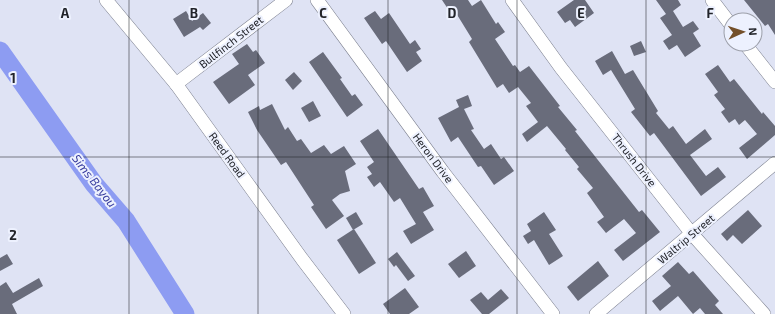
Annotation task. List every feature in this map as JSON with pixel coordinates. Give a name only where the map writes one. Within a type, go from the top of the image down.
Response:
[{"type":"street","name":"Reed Road","points":[[106,0],[176,84],[302,259],[344,314]]},
{"type":"street","name":"Bullfinch Street","points":[[176,84],[286,0]]},
{"type":"street","name":"Heron Drive","points":[[317,0],[443,172],[553,314]]},
{"type":"street","name":"Thrush Drive","points":[[512,0],[561,68],[692,234],[764,314]]},
{"type":"street","points":[[712,0],[723,14]]},
{"type":"street","points":[[751,52],[775,82]]},
{"type":"street","name":"Waltrip Street","points":[[596,314],[775,163]]},
{"type":"building","points":[[442,0],[468,0],[472,6],[481,0],[496,24],[498,22],[505,32],[495,39],[513,66],[515,65],[520,72],[529,66],[560,106],[558,107],[577,130],[575,131],[639,212],[642,210],[660,232],[623,261],[614,250],[636,233],[624,219],[606,233],[597,222],[604,217],[587,193],[593,188],[577,169],[579,167],[565,150],[566,149],[547,126],[527,142],[522,134],[538,122],[526,106],[531,103],[518,87],[509,93],[503,84],[497,88],[469,42],[472,39],[456,13],[452,15]]},
{"type":"building","points":[[574,0],[585,0],[594,13],[575,27],[570,20],[565,23],[557,12]]},
{"type":"building","points":[[656,0],[678,0],[681,5],[673,11],[683,27],[693,21],[699,29],[693,33],[701,46],[685,57],[677,45],[669,50],[663,41],[672,35],[660,18],[666,14]]},
{"type":"building","points":[[744,0],[775,0],[775,35],[768,24],[765,26],[763,24],[763,12],[754,12]]},
{"type":"building","points":[[186,11],[192,21],[203,13],[211,23],[203,30],[200,27],[184,37],[173,19]]},
{"type":"building","points":[[375,11],[381,19],[389,13],[410,44],[415,40],[421,49],[416,52],[422,61],[407,72],[386,41],[382,44],[364,18]]},
{"type":"building","points":[[641,41],[646,52],[634,56],[630,46]]},
{"type":"building","points":[[247,44],[253,52],[256,50],[265,63],[248,75],[255,85],[229,104],[213,82],[239,64],[232,54]]},
{"type":"building","points":[[612,51],[625,74],[633,70],[658,111],[656,113],[669,129],[673,126],[686,144],[705,129],[712,139],[690,155],[706,176],[718,167],[726,177],[701,196],[654,133],[650,136],[631,112],[635,109],[611,70],[603,75],[595,61]]},
{"type":"building","points":[[323,52],[342,78],[340,79],[352,96],[355,94],[363,105],[347,117],[309,62]]},
{"type":"building","points":[[718,65],[730,82],[734,79],[762,114],[763,112],[775,126],[775,135],[747,159],[739,148],[757,134],[745,120],[739,125],[735,119],[729,123],[721,112],[725,109],[714,95],[718,92],[705,74]]},
{"type":"building","points":[[294,72],[302,81],[293,90],[285,80]]},
{"type":"building","points":[[468,95],[472,106],[464,109],[474,129],[471,130],[484,149],[491,144],[501,159],[504,157],[514,171],[494,185],[481,166],[478,167],[458,137],[451,142],[438,118],[459,107],[456,100]]},
{"type":"building","points":[[313,101],[321,116],[309,122],[301,108]]},
{"type":"building","points":[[272,104],[285,130],[288,127],[297,141],[301,139],[311,153],[324,145],[331,154],[344,146],[356,164],[345,171],[350,191],[340,194],[332,200],[344,216],[326,229],[311,207],[314,205],[286,162],[281,165],[257,130],[248,112],[259,106],[260,110]]},
{"type":"building","points":[[378,129],[419,189],[423,187],[434,206],[423,212],[434,230],[411,244],[403,231],[416,224],[400,198],[394,202],[380,182],[374,187],[367,177],[372,174],[367,167],[374,162],[360,141]]},
{"type":"building","points":[[748,210],[762,226],[742,244],[733,235],[727,241],[721,234]]},
{"type":"building","points":[[356,212],[363,224],[353,230],[346,218]]},
{"type":"building","points":[[544,212],[556,230],[549,234],[563,256],[549,265],[534,240],[528,244],[523,236],[531,231],[527,224]]},
{"type":"building","points":[[354,229],[376,263],[359,274],[337,240]]},
{"type":"building","points":[[466,251],[476,266],[459,278],[448,264]]},
{"type":"building","points":[[397,252],[415,276],[408,281],[396,265],[394,267],[388,259]]},
{"type":"building","points":[[7,254],[13,264],[0,271],[0,258]]},
{"type":"building","points":[[598,261],[609,276],[578,301],[567,287]]},
{"type":"building","points":[[678,262],[689,274],[693,271],[719,301],[715,305],[723,314],[705,314],[700,308],[693,314],[678,296],[660,311],[652,301],[671,286],[662,276]]},
{"type":"building","points":[[39,278],[43,286],[12,304],[17,314],[0,314],[0,286],[6,282],[13,293]]},
{"type":"building","points":[[405,288],[419,307],[409,314],[390,314],[383,304]]},
{"type":"building","points":[[501,289],[509,298],[489,314],[482,314],[470,300],[481,292],[488,300]]},
{"type":"waterway","name":"Sims Bayou","points":[[0,51],[94,184],[126,221],[185,314]]}]
